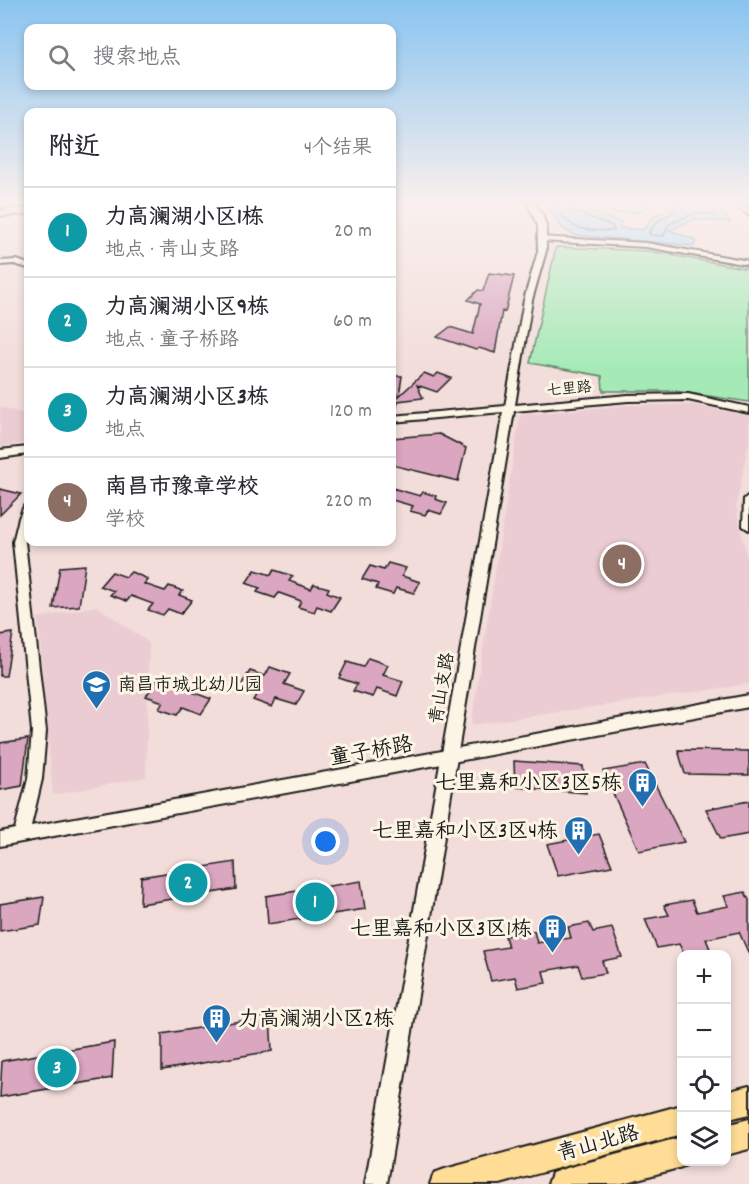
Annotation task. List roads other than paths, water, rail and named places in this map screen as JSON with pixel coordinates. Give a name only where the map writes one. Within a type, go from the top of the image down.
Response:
[{"type":"main road","points":[[731,1105],[749,1100]]},
{"type":"main road","name":"青山北路","points":[[445,1184],[677,1120]]},
{"type":"main road","points":[[731,1139],[749,1134]]},
{"type":"main road","name":"青山北路","points":[[563,1184],[677,1153]]},
{"type":"street","name":"青山支路","points":[[376,1184],[528,300],[542,259]]},
{"type":"street","points":[[726,259],[749,263]]},
{"type":"street","points":[[0,263],[14,262],[24,265]]},
{"type":"street","name":"七里路","points":[[396,419],[628,398],[688,397],[749,410]]},
{"type":"street","points":[[0,454],[24,451]]},
{"type":"street","points":[[749,499],[749,526]]},
{"type":"street","points":[[21,835],[35,779],[39,731],[19,542],[24,518]]},
{"type":"street","name":"童子桥路","points":[[0,839],[749,701]]},
{"type":"place","name":"南昌市豫章学校","points":[[622,564]]},
{"type":"place","name":"南昌市城北幼儿园","points":[[97,710]]},
{"type":"place","name":"七里嘉和小区3区5栋","points":[[643,808]]},
{"type":"place","name":"七里嘉和小区3区4栋","points":[[579,856]]},
{"type":"place","name":"力高澜湖小区9栋","points":[[188,883]]},
{"type":"place","name":"力高澜湖小区1栋","points":[[315,902]]},
{"type":"place","name":"七里嘉和小区3区1栋","points":[[553,954]]},
{"type":"place","name":"力高澜湖小区2栋","points":[[217,1044]]},
{"type":"place","name":"力高澜湖小区3栋","points":[[57,1068]]}]
